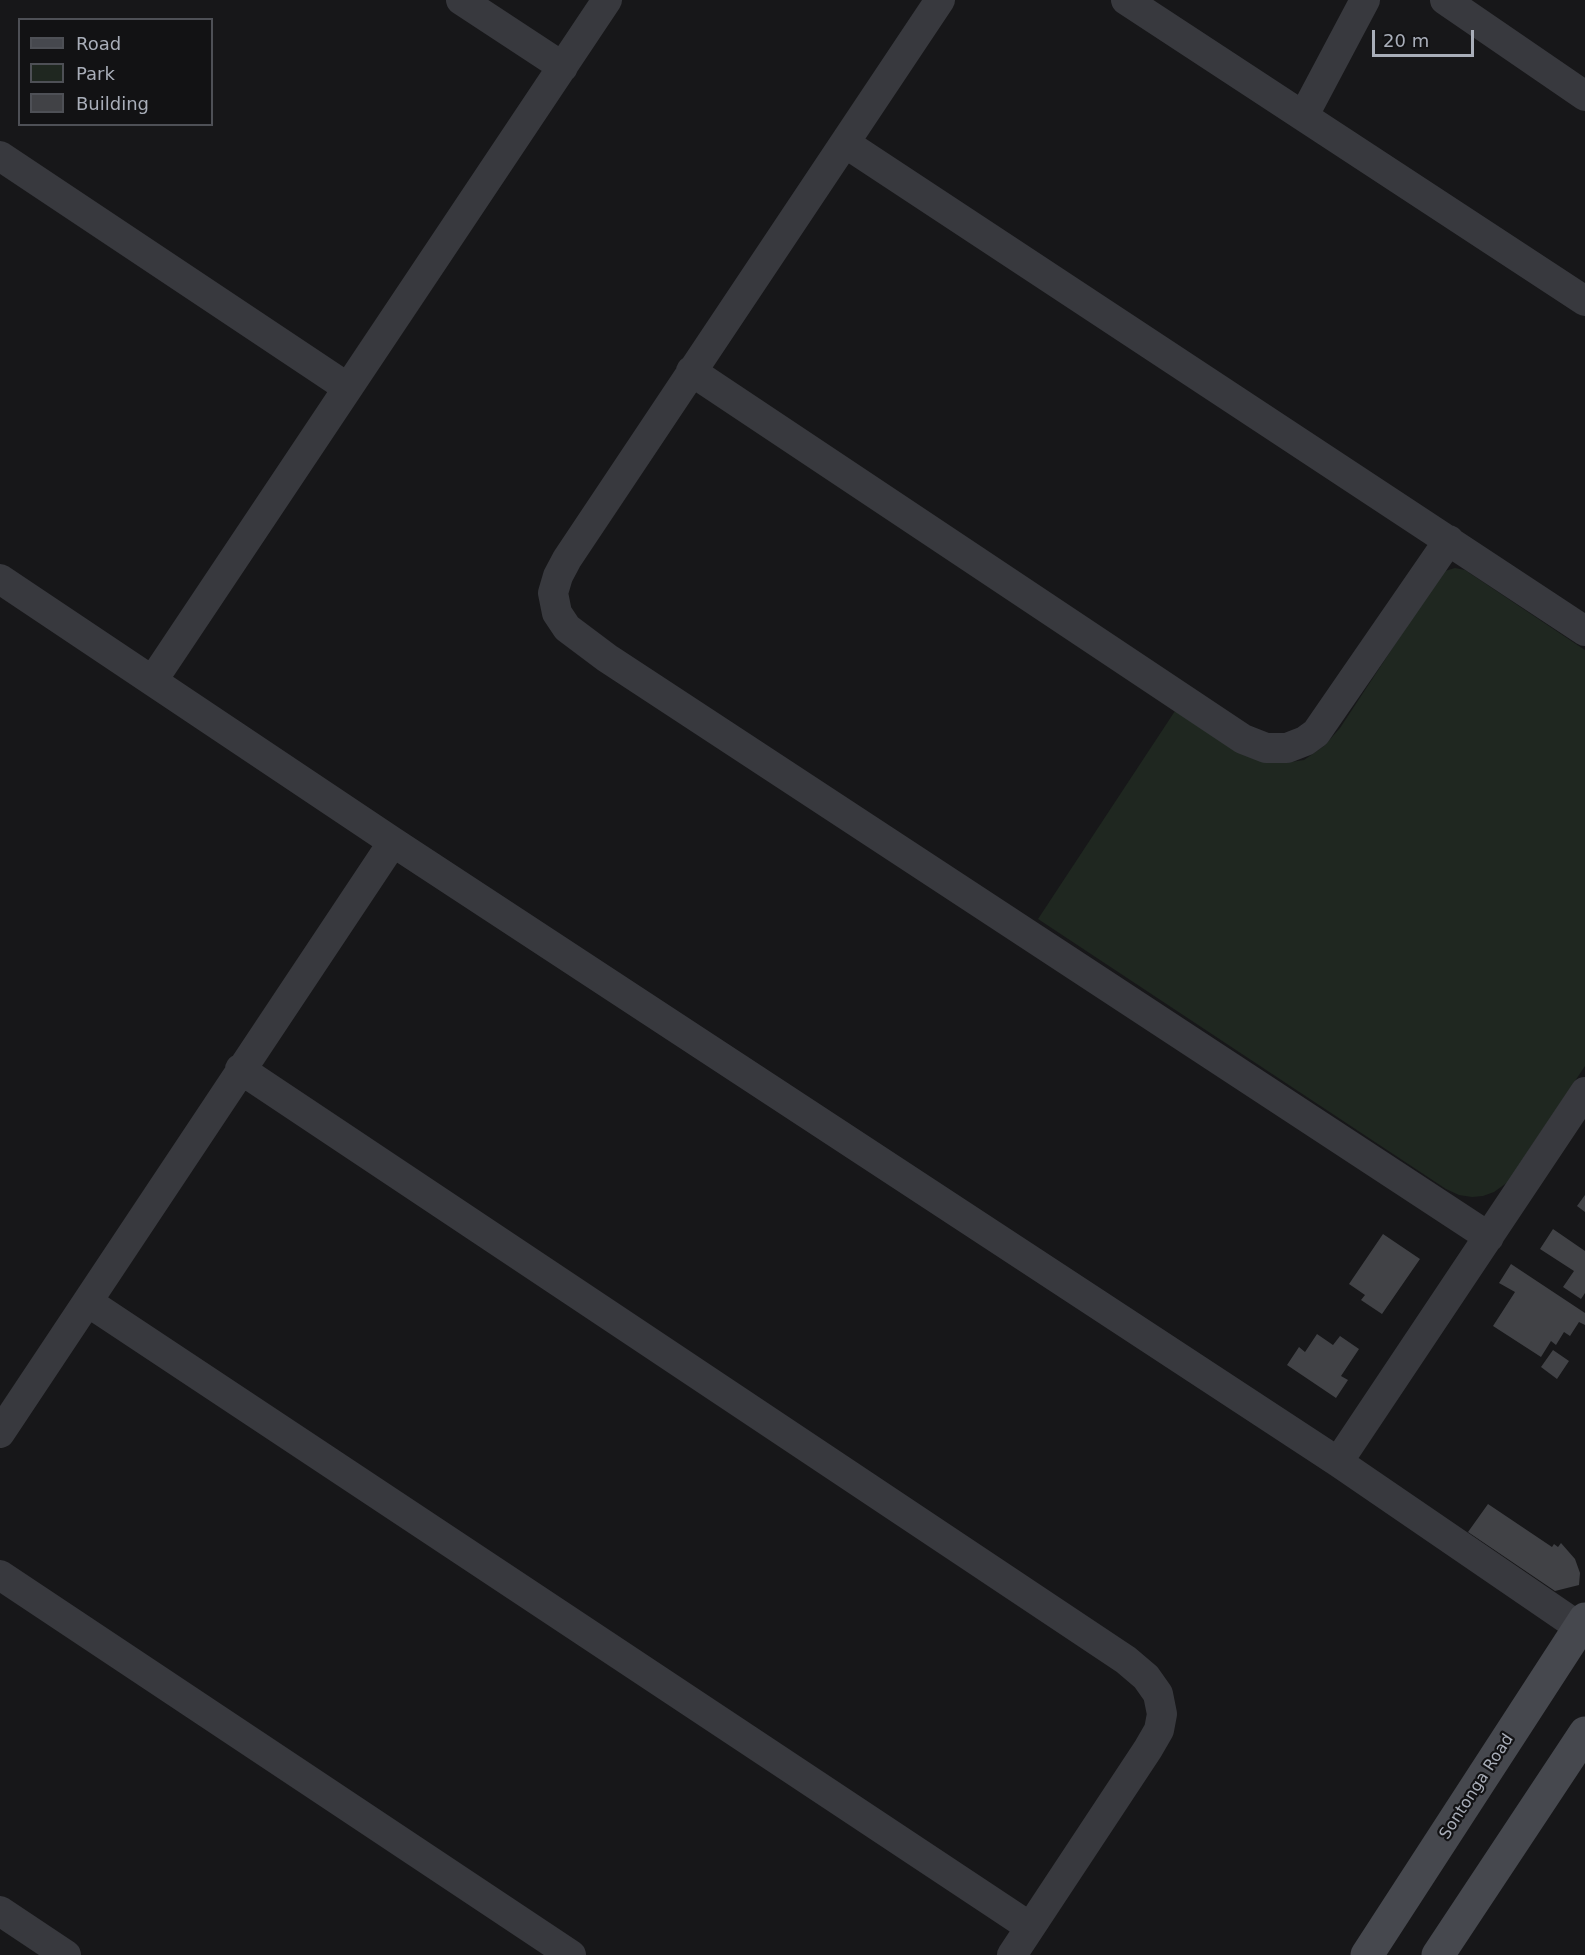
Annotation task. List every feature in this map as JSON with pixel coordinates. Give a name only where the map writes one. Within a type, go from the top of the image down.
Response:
[{"type":"main road","name":"Sontonga Road","points":[[1367,1955],[1583,1626]]},
{"type":"main road","points":[[1438,1955],[1585,1733]]},
{"type":"street","points":[[461,0],[563,67]]},
{"type":"street","points":[[153,680],[607,0]]},
{"type":"street","points":[[940,0],[567,559],[558,576],[553,593],[557,613],[567,628],[607,658],[1489,1237]]},
{"type":"street","points":[[1126,0],[1585,301]]},
{"type":"street","points":[[1304,116],[1365,0]]},
{"type":"street","points":[[1445,0],[1585,96]]},
{"type":"street","points":[[845,143],[1585,631]]},
{"type":"street","points":[[0,156],[348,388]]},
{"type":"street","points":[[691,371],[1243,739],[1266,748],[1287,748],[1305,741],[1316,733],[1449,540]]},
{"type":"street","points":[[0,579],[393,842],[1338,1462],[1583,1626]]},
{"type":"street","points":[[0,1433],[393,842]]},
{"type":"street","points":[[240,1069],[1116,1653],[1146,1677],[1158,1694],[1162,1714],[1158,1730],[1148,1749],[1012,1955]]},
{"type":"street","points":[[1338,1462],[1585,1092]]},
{"type":"street","points":[[88,1302],[1030,1927]]},
{"type":"street","points":[[0,1575],[571,1955]]},
{"type":"street","points":[[0,1911],[66,1955]]},
{"type":"green space","points":[[1455,568],[1465,570],[1585,650],[1585,1066],[1508,1182],[1494,1192],[1472,1197],[1459,1195],[1446,1189],[1038,919],[1175,711],[1260,759],[1284,763],[1304,760],[1324,746],[1340,728],[1438,579],[1445,571]]},
{"type":"building","points":[[1585,1195],[1585,1212],[1577,1206]]},
{"type":"building","points":[[1553,1229],[1585,1251],[1585,1293],[1581,1299],[1563,1287],[1574,1271],[1540,1249]]},
{"type":"building","points":[[1383,1234],[1420,1259],[1382,1314],[1361,1300],[1365,1295],[1349,1284]]},
{"type":"building","points":[[1511,1264],[1585,1313],[1585,1325],[1579,1322],[1570,1336],[1564,1332],[1556,1345],[1551,1341],[1541,1357],[1493,1326],[1515,1292],[1499,1283]]},
{"type":"building","points":[[1317,1334],[1333,1345],[1340,1336],[1359,1349],[1341,1376],[1348,1380],[1336,1398],[1287,1365],[1299,1347],[1305,1352]]},
{"type":"building","points":[[1553,1350],[1569,1361],[1557,1379],[1541,1367]]},
{"type":"building","points":[[1488,1504],[1552,1547],[1554,1544],[1558,1547],[1561,1543],[1575,1559],[1580,1573],[1579,1585],[1555,1591],[1468,1532]]}]
